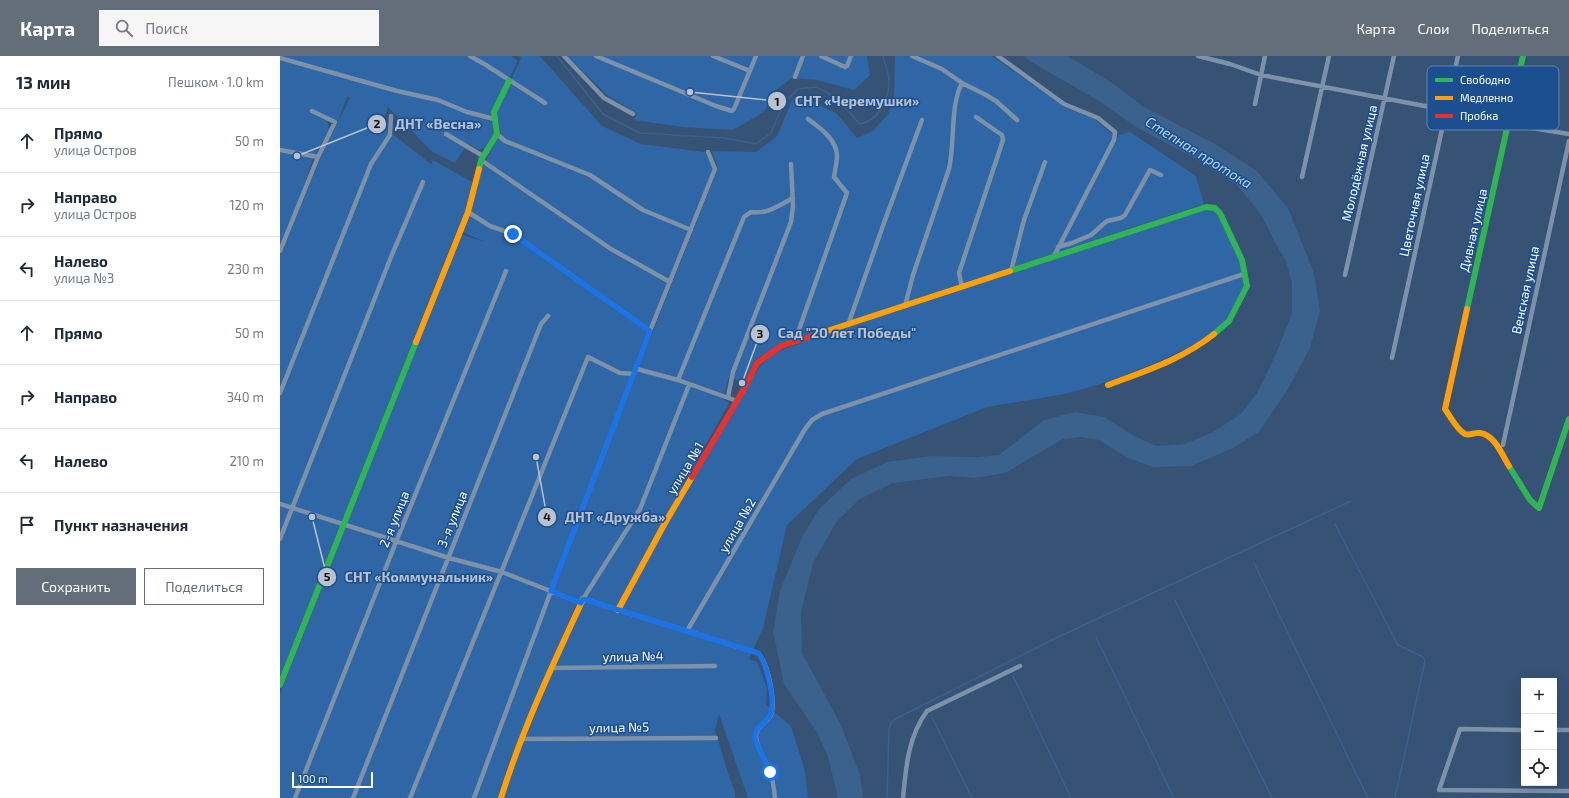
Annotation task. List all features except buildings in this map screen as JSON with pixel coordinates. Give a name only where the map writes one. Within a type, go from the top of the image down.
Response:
[{"type":"street","points":[[470,56],[486,64],[509,81],[545,103]]},
{"type":"street","points":[[564,56],[604,98],[633,114]]},
{"type":"street","points":[[596,56],[716,106],[732,110],[734,109],[756,56]]},
{"type":"street","points":[[713,56],[750,71]]},
{"type":"street","points":[[795,77],[803,56]]},
{"type":"street","points":[[821,56],[845,67],[847,66],[851,56]]},
{"type":"street","points":[[912,56],[942,69],[962,83],[996,101],[1017,120]]},
{"type":"street","points":[[998,56],[1064,104],[1098,118],[1115,132],[1114,140],[1054,256]]},
{"type":"street","points":[[1199,56],[1230,64],[1261,75],[1427,106]]},
{"type":"street","points":[[1255,104],[1265,56]]},
{"type":"street","points":[[1302,177],[1329,56]]},
{"type":"street","name":"Молодёжная улица","points":[[1345,275],[1394,56]]},
{"type":"street","name":"Цветочная улица","points":[[1456,66],[1458,56]]},
{"type":"street","name":"Дивная улица","points":[[1521,66],[1523,56]]},
{"type":"street","points":[[280,58],[397,91],[438,100],[467,112],[494,119]]},
{"type":"street","points":[[509,81],[494,112],[497,134],[505,141],[590,175],[643,210],[691,230]]},
{"type":"street","points":[[905,306],[913,275],[949,169],[952,154],[954,114],[958,89],[962,83]]},
{"type":"street","points":[[280,251],[318,157],[335,122],[312,111]]},
{"type":"street","points":[[280,394],[372,164],[390,135],[391,116]]},
{"type":"street","points":[[962,287],[959,272],[1003,140],[1002,135],[976,117]]},
{"type":"street","points":[[796,341],[847,192],[834,177],[837,154],[832,142],[822,129],[808,119]]},
{"type":"street","points":[[848,325],[922,120]]},
{"type":"street","name":"Цветочная улица","points":[[1392,358],[1442,130]]},
{"type":"street","name":"Дивная улица","points":[[1507,130],[1444,409],[1460,430],[1465,434],[1470,435],[1480,433],[1489,437],[1496,444],[1520,487],[1530,500],[1539,508],[1569,419]]},
{"type":"street","points":[[1545,130],[1569,134]]},
{"type":"street","points":[[446,134],[611,249],[670,282]]},
{"type":"street","points":[[280,685],[468,212],[482,158],[497,134]]},
{"type":"street","name":"Венская улица","points":[[1502,445],[1569,141]]},
{"type":"street","points":[[280,150],[318,157]]},
{"type":"street","points":[[474,798],[650,331],[714,169],[708,152]]},
{"type":"street","points":[[1011,271],[1024,220],[1045,162]]},
{"type":"street","points":[[728,397],[733,372],[791,222],[793,198],[791,164]]},
{"type":"street","points":[[1058,247],[1091,235],[1107,221],[1121,218],[1125,215],[1150,170],[1161,175]]},
{"type":"street","points":[[280,539],[391,257],[423,182]]},
{"type":"street","points":[[678,380],[744,217],[751,212],[767,212],[793,198]]},
{"type":"street","name":"улица №1","points":[[618,610],[665,523],[737,401],[757,363],[781,346],[1206,207],[1214,208],[1220,213],[1242,260],[1247,286],[1229,321],[1199,346],[1156,367],[1108,385]]},
{"type":"street","points":[[468,212],[490,226],[513,234],[650,331]]},
{"type":"street","name":"2-я улица","points":[[295,798],[396,542],[506,271]]},
{"type":"street","name":"улица №2","points":[[687,631],[805,429],[812,420],[822,414],[1244,274]]},
{"type":"street","name":"3-я улица","points":[[353,798],[541,324],[548,316]]},
{"type":"street","points":[[410,798],[588,357],[620,373],[635,372],[678,380],[688,385],[737,401]]},
{"type":"street","points":[[501,798],[522,739],[551,668],[582,601],[640,509],[688,385]]},
{"type":"street","points":[[280,504],[396,542],[502,572],[582,601],[618,610],[758,653],[762,657],[771,687],[772,704],[771,715],[756,731],[755,738],[770,772],[775,798]]},
{"type":"street","name":"улица №4","points":[[551,668],[714,666]]},
{"type":"street","points":[[902,798],[908,752],[911,741],[920,721],[927,711],[1020,666]]},
{"type":"street","points":[[1521,730],[1460,729],[1440,790],[1569,791]]},
{"type":"street","points":[[1557,730],[1569,730]]},
{"type":"street","name":"улица №5","points":[[522,739],[716,738]]},
{"type":"shaded area","points":[[280,56],[511,56],[518,61],[488,121],[492,122],[494,134],[484,148],[479,150],[468,143],[455,163],[431,151],[388,107],[385,116],[386,129],[431,164],[433,160],[474,183],[501,134],[496,113],[521,58],[518,56],[540,56],[602,126],[641,144],[705,152],[713,169],[637,357],[642,359],[718,168],[712,151],[756,152],[777,136],[792,100],[803,97],[836,113],[857,138],[873,131],[889,113],[894,97],[895,56],[992,56],[1065,107],[1094,119],[1117,138],[1119,135],[1130,132],[1196,176],[1204,204],[783,343],[756,359],[743,382],[729,377],[723,399],[729,403],[665,518],[670,520],[759,367],[776,352],[1209,209],[1217,212],[1240,261],[1246,286],[1227,320],[1198,343],[1155,363],[1107,382],[1065,394],[987,407],[857,459],[787,525],[763,628],[749,659],[757,662],[767,688],[766,705],[791,726],[805,771],[808,798],[748,798],[719,714],[715,730],[735,792],[735,798],[502,798],[579,610],[640,512],[575,607],[508,765],[498,798],[280,798],[280,694],[460,234],[486,242],[457,230],[280,677],[280,256],[323,152],[350,98],[347,96],[338,121],[310,108],[310,112],[327,121],[329,129],[312,161],[295,214],[280,248]]},
{"type":"shaded area","points":[[567,56],[867,56],[870,75],[854,90],[817,80],[792,78],[777,89],[764,112],[733,130],[682,127],[634,120],[637,113],[607,95]]},
{"type":"water","name":"Степная протока","points":[[1023,56],[1067,56],[1111,82],[1144,107],[1215,144],[1257,171],[1288,208],[1314,273],[1320,311],[1310,348],[1288,389],[1259,432],[1231,449],[1191,466],[1153,467],[1128,458],[1099,440],[1081,437],[1063,439],[1005,473],[975,478],[949,476],[893,483],[860,499],[837,521],[813,563],[801,612],[802,653],[841,725],[860,775],[863,798],[838,798],[828,757],[817,732],[784,684],[773,631],[780,591],[802,537],[819,509],[851,479],[887,462],[931,456],[978,457],[999,455],[1044,420],[1075,412],[1104,417],[1136,437],[1156,446],[1185,444],[1213,432],[1241,414],[1257,393],[1276,354],[1292,313],[1292,283],[1286,261],[1260,213],[1236,184],[1200,161],[1136,127],[1099,101]]},
{"type":"waterway","points":[[557,56],[603,114],[640,133],[724,138],[756,144],[771,133],[782,106],[798,89],[817,87],[836,98],[860,124],[872,119],[877,115],[887,97],[889,77],[883,56]]},
{"type":"waterway","points":[[887,798],[889,728],[895,719],[1056,638],[1351,501]]},
{"type":"waterway","points":[[1335,524],[1398,645],[1423,657],[1425,661],[1395,798]]},
{"type":"waterway","points":[[1254,563],[1368,798]]},
{"type":"waterway","points":[[1175,600],[1272,798]]},
{"type":"waterway","points":[[1096,637],[1174,798]]},
{"type":"waterway","points":[[1013,676],[1071,798]]},
{"type":"waterway","points":[[932,717],[972,798]]},
{"type":"traffic: fast","points":[[1521,66],[1523,56]]},
{"type":"traffic: fast","points":[[479,169],[481,160],[497,134],[494,112],[509,81]]},
{"type":"traffic: fast","points":[[1467,309],[1507,130]]},
{"type":"traffic: fast","points":[[1010,271],[1206,207],[1215,208],[1220,213],[1242,260],[1247,286],[1229,321],[1214,334]]},
{"type":"traffic: fast","points":[[280,685],[416,342]]},
{"type":"traffic: fast","points":[[1509,466],[1530,500],[1539,508],[1569,419]]},
{"type":"traffic: slow","points":[[416,342],[468,212],[479,169]]},
{"type":"traffic: slow","points":[[818,334],[1010,271]]},
{"type":"traffic: slow","points":[[1467,309],[1445,409],[1456,426],[1465,434],[1469,435],[1480,433],[1490,437],[1498,446],[1509,466]]},
{"type":"traffic: slow","points":[[1108,385],[1150,369],[1190,351],[1214,334]]},
{"type":"traffic: slow","points":[[618,610],[665,523],[692,477]]},
{"type":"traffic: slow","points":[[501,798],[528,722],[583,599]]},
{"type":"traffic: jam","points":[[692,477],[744,389],[757,363],[781,346],[818,334]]},
{"type":"place","name":"СНТ «Черемушки»","points":[[690,92]]},
{"type":"place","name":"ДНТ «Весна»","points":[[297,156]]},
{"type":"place","name":"Сад \"20 лет Победы\"","points":[[742,383]]},
{"type":"place","name":"ДНТ «Дружба»","points":[[536,457]]},
{"type":"place","name":"СНТ «Коммунальник»","points":[[312,517]]},
{"type":"route","points":[[513,234],[650,331],[551,591],[581,603],[583,599],[758,653],[762,657],[771,687],[772,704],[771,715],[756,731],[755,738],[770,772]]}]
